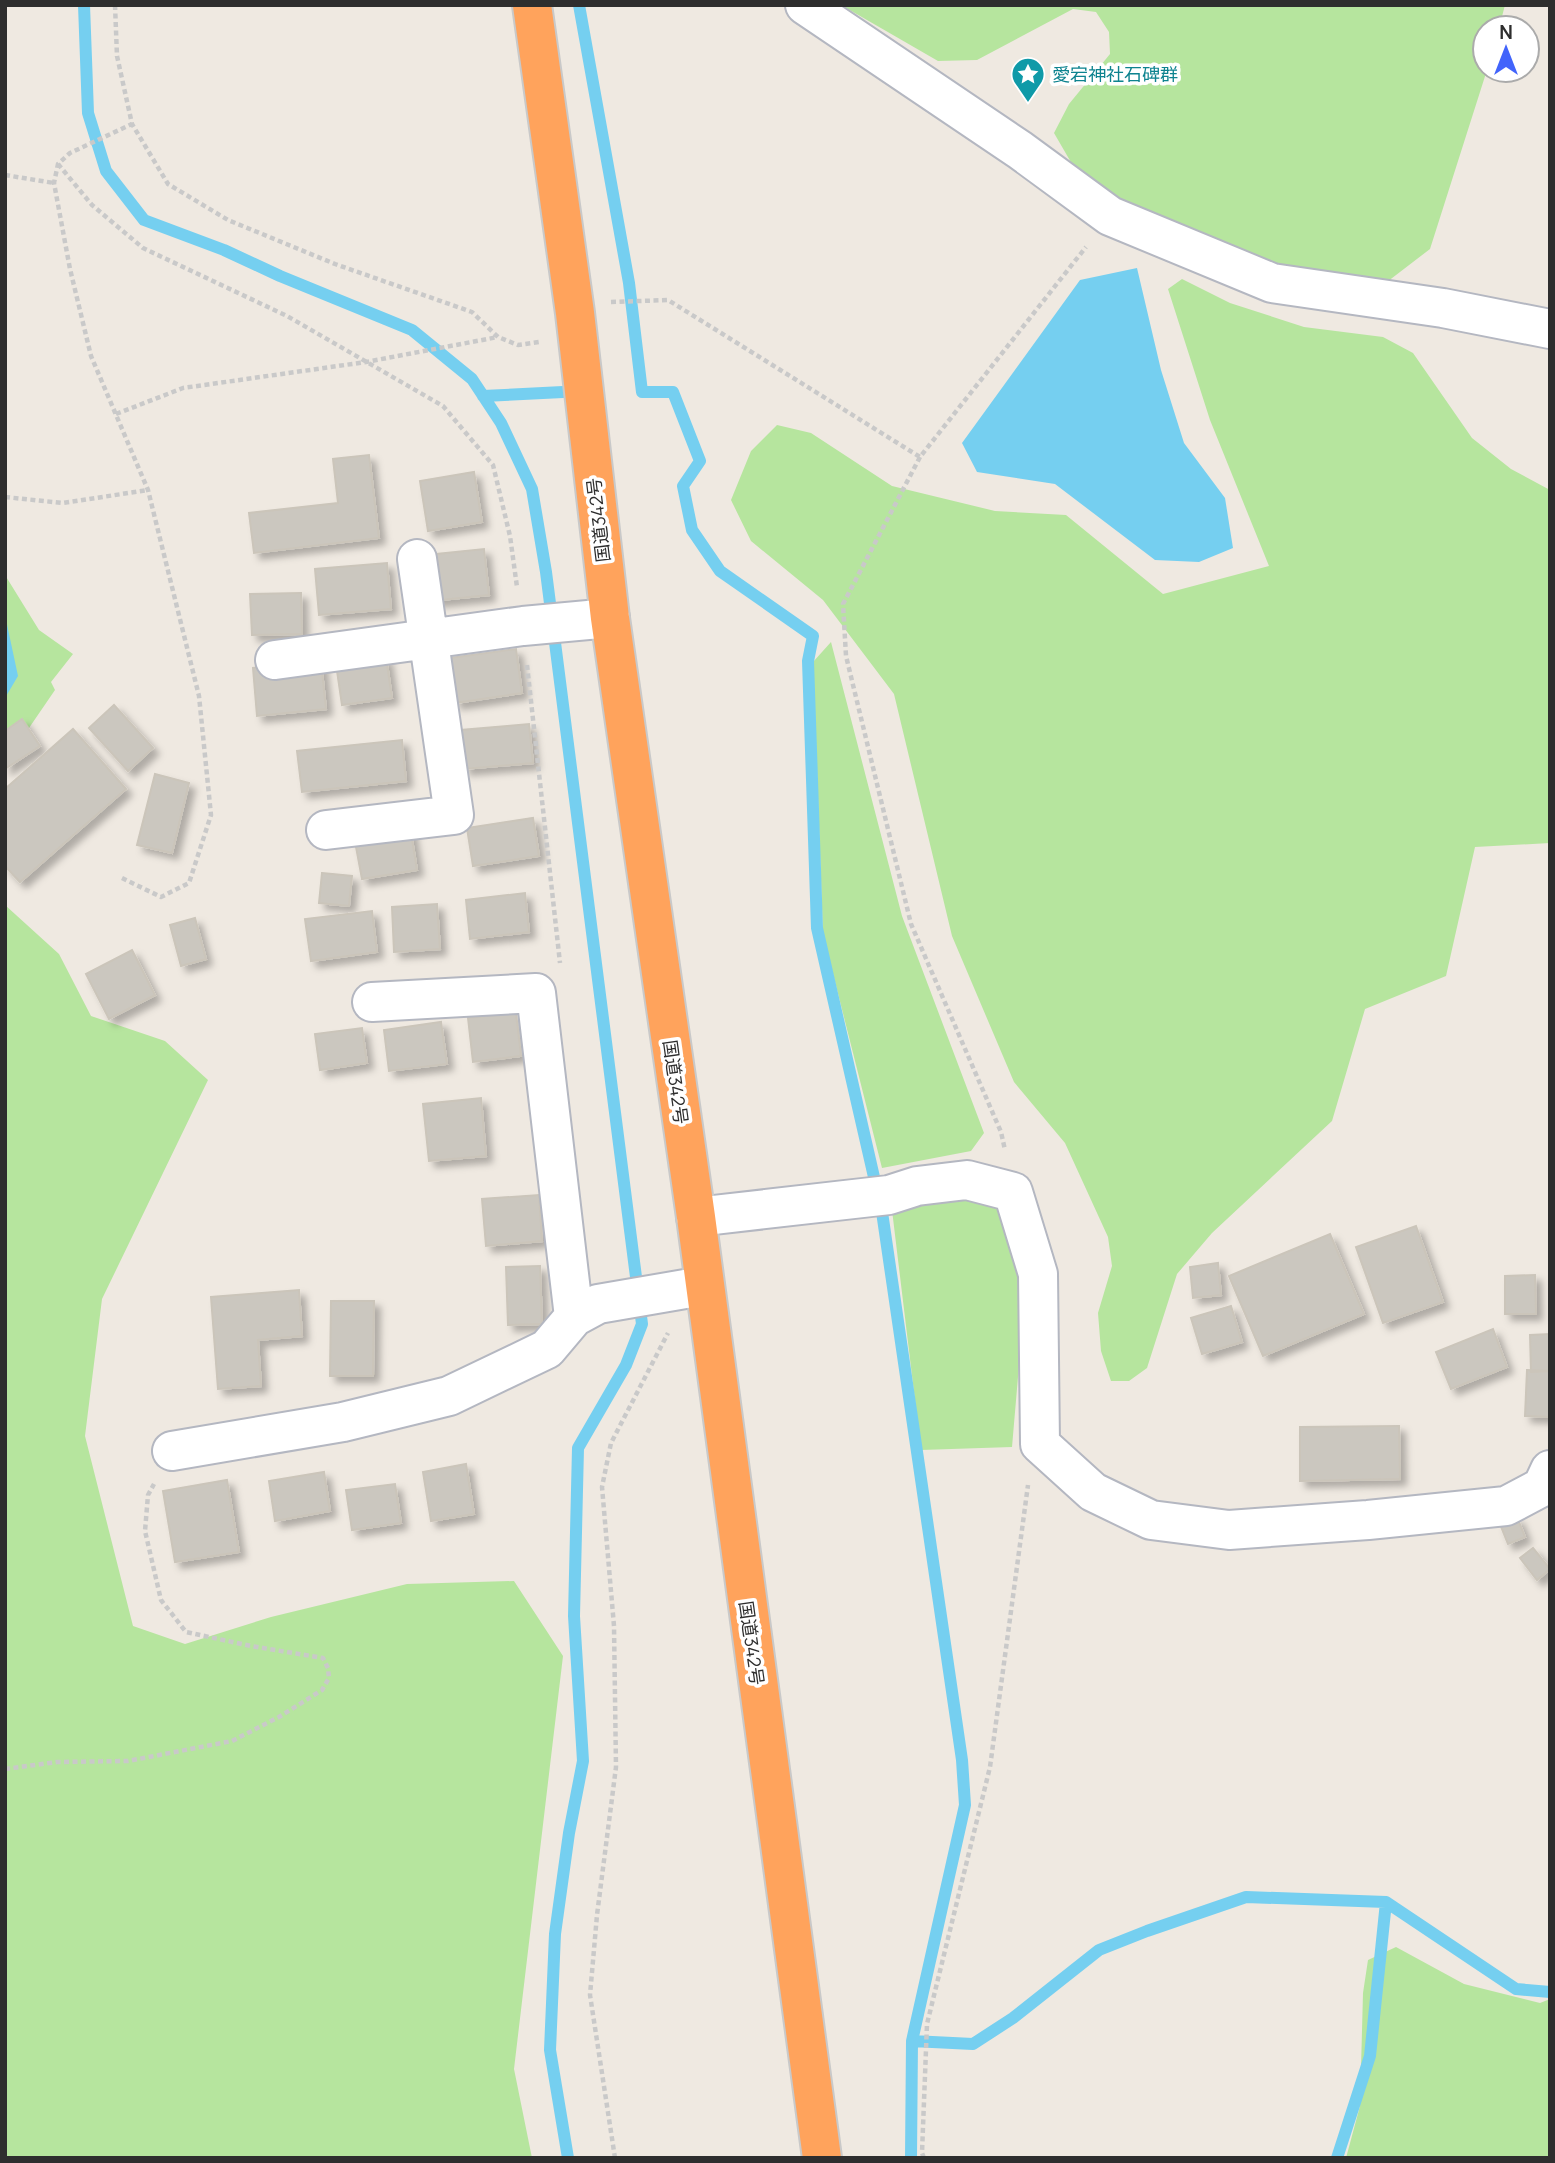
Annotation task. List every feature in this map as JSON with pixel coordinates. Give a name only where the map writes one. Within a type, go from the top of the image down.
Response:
[{"type":"highway","name":"国道342号","points":[[532,5],[576,325],[610,618],[696,1217],[697,1286],[822,2158]]},
{"type":"street","points":[[805,5],[1020,150],[1110,216],[1272,283],[1443,308],[1550,329]]},
{"type":"street","points":[[326,830],[454,815],[417,559]]},
{"type":"street","points":[[275,660],[523,626],[610,618]]},
{"type":"street","points":[[372,1002],[536,993],[574,1317]]},
{"type":"street","points":[[696,1217],[889,1195],[917,1186],[967,1180],[1013,1192],[1038,1274],[1040,1444],[1093,1492],[1152,1520],[1229,1530],[1506,1506],[1542,1487],[1550,1470]]},
{"type":"street","points":[[172,1451],[343,1422],[449,1396],[547,1349],[574,1317],[598,1304],[697,1286]]},
{"type":"path","points":[[115,5],[117,56],[132,124],[168,184],[228,220],[335,264],[472,312],[498,337],[518,345],[576,325],[614,301],[668,300],[920,457]]},
{"type":"path","points":[[122,878],[161,897],[189,883],[211,815],[200,696],[148,490],[91,356],[70,269],[54,183],[58,164],[70,153],[132,124]]},
{"type":"path","points":[[5,175],[54,183]]},
{"type":"path","points":[[1013,1192],[1001,1132],[911,924],[846,656],[843,604],[920,457],[1110,216]]},
{"type":"path","points":[[116,414],[183,388],[498,337]]},
{"type":"path","points":[[5,496],[63,503],[148,490]]},
{"type":"path","points":[[615,2158],[590,1994],[616,1767],[614,1626],[602,1487],[611,1443],[697,1286]]},
{"type":"path","points":[[924,2158],[922,2153],[927,2024],[990,1767],[1028,1479],[1040,1444]]},
{"type":"path","points":[[5,1769],[57,1762],[128,1761],[232,1741],[279,1717],[322,1690],[329,1678],[323,1658],[186,1632],[161,1600],[145,1531],[148,1495],[172,1451]]},
{"type":"green space","points":[[841,5],[1505,5],[1503,14],[1471,14],[1471,84],[1483,84],[1430,249],[1383,285],[1303,273],[1209,243],[1123,203],[1072,164],[1054,133],[1069,104],[1110,54],[1109,32],[1096,12],[1073,9],[977,60],[938,61]]},
{"type":"green space","points":[[1182,279],[1230,303],[1304,327],[1383,337],[1413,353],[1472,438],[1511,469],[1550,490],[1550,843],[1475,847],[1446,976],[1365,1009],[1332,1121],[1212,1233],[1177,1274],[1147,1368],[1129,1381],[1111,1381],[1101,1351],[1098,1313],[1112,1266],[1108,1237],[1065,1143],[1014,1082],[952,936],[894,694],[823,600],[751,541],[731,500],[751,451],[777,425],[811,433],[892,486],[995,511],[1066,515],[1163,594],[1269,566],[1210,420],[1168,289]]},
{"type":"green space","points":[[5,575],[39,630],[73,654],[51,682],[55,690],[5,763]]},
{"type":"green space","points":[[831,642],[902,916],[984,1133],[971,1151],[882,1168],[823,934],[813,662]]},
{"type":"green space","points":[[5,905],[59,954],[91,1016],[165,1041],[208,1080],[102,1299],[85,1436],[133,1626],[185,1644],[271,1617],[407,1584],[514,1581],[563,1656],[514,2069],[532,2158],[5,2158]]},
{"type":"green space","points":[[936,1192],[1002,1205],[1027,1272],[1012,1447],[921,1450],[892,1210]]},
{"type":"green space","points":[[1396,1947],[1464,1984],[1540,2003],[1550,1999],[1550,2158],[1346,2158],[1360,2106],[1363,1993],[1368,1960]]},
{"type":"water","points":[[1137,268],[1161,370],[1184,443],[1225,498],[1233,548],[1199,562],[1155,560],[1055,484],[977,472],[962,443],[1080,280]]},
{"type":"water","points":[[5,615],[18,676],[5,698]]},
{"type":"building","points":[[369,455],[379,538],[254,553],[249,513],[338,503],[333,459]]},
{"type":"building","points":[[474,472],[482,522],[428,531],[420,481]]},
{"type":"building","points":[[484,549],[489,595],[432,601],[427,555]]},
{"type":"building","points":[[387,563],[391,609],[319,615],[315,569]]},
{"type":"building","points":[[301,593],[302,634],[252,635],[250,594]]},
{"type":"building","points":[[516,649],[522,693],[455,703],[449,658]]},
{"type":"building","points":[[386,657],[392,698],[342,705],[336,664]]},
{"type":"building","points":[[321,661],[326,709],[257,716],[253,668]]},
{"type":"building","points":[[114,705],[153,748],[128,771],[89,728]]},
{"type":"building","points":[[22,719],[40,746],[5,769],[5,731]]},
{"type":"building","points":[[529,724],[533,763],[464,769],[461,730]]},
{"type":"building","points":[[73,729],[126,789],[20,882],[5,866],[5,789]]},
{"type":"building","points":[[402,740],[406,781],[302,792],[297,751]]},
{"type":"building","points":[[155,774],[189,783],[172,853],[137,845]]},
{"type":"building","points":[[533,818],[539,856],[473,866],[467,828]]},
{"type":"building","points":[[410,827],[417,870],[362,879],[354,836]]},
{"type":"building","points":[[322,873],[352,876],[349,906],[319,903]]},
{"type":"building","points":[[525,893],[529,932],[470,939],[466,900]]},
{"type":"building","points":[[437,904],[440,949],[394,952],[392,907]]},
{"type":"building","points":[[372,911],[377,952],[311,961],[305,919]]},
{"type":"building","points":[[195,918],[206,959],[181,966],[170,925]]},
{"type":"building","points":[[132,950],[155,995],[109,1019],[86,974]]},
{"type":"building","points":[[516,1013],[521,1056],[473,1062],[468,1018]]},
{"type":"building","points":[[441,1022],[447,1064],[389,1071],[384,1030]]},
{"type":"building","points":[[362,1028],[367,1063],[320,1070],[315,1034]]},
{"type":"building","points":[[481,1098],[486,1156],[429,1161],[423,1104]]},
{"type":"building","points":[[539,1195],[542,1241],[486,1246],[482,1199]]},
{"type":"building","points":[[1416,1226],[1443,1302],[1383,1323],[1356,1247]]},
{"type":"building","points":[[1330,1234],[1364,1314],[1263,1356],[1229,1276]]},
{"type":"building","points":[[1218,1263],[1221,1295],[1193,1298],[1190,1267]]},
{"type":"building","points":[[540,1266],[542,1324],[508,1325],[506,1267]]},
{"type":"building","points":[[1535,1275],[1536,1314],[1505,1314],[1505,1276]]},
{"type":"building","points":[[299,1290],[302,1336],[258,1340],[261,1386],[218,1389],[211,1297]]},
{"type":"building","points":[[331,1301],[374,1301],[373,1376],[330,1376]]},
{"type":"building","points":[[1231,1306],[1242,1342],[1202,1354],[1191,1318]]},
{"type":"building","points":[[1493,1329],[1507,1367],[1451,1389],[1436,1352]]},
{"type":"building","points":[[1550,1334],[1550,1371],[1531,1372],[1530,1335]]},
{"type":"building","points":[[1527,1370],[1550,1371],[1550,1417],[1525,1416]]},
{"type":"building","points":[[1399,1426],[1400,1479],[1300,1481],[1300,1427]]},
{"type":"building","points":[[466,1464],[474,1514],[431,1521],[423,1472]]},
{"type":"building","points":[[324,1472],[330,1511],[275,1521],[269,1481]]},
{"type":"building","points":[[227,1480],[239,1552],[175,1562],[163,1491]]},
{"type":"building","points":[[395,1484],[401,1523],[352,1530],[346,1490]]},
{"type":"building","points":[[1517,1517],[1525,1537],[1508,1544],[1500,1524]]},
{"type":"building","points":[[1533,1548],[1550,1569],[1537,1580],[1520,1558]]},
{"type":"waterway","points":[[84,5],[88,113],[106,171],[144,220],[224,250],[412,330],[472,379],[501,423],[532,489],[546,572],[642,1324],[626,1365],[578,1448],[574,1616],[583,1761],[569,1833],[555,1934],[550,2050],[568,2158]]},
{"type":"waterway","points":[[579,5],[629,283],[642,392],[673,392],[700,461],[683,486],[692,530],[720,571],[813,636],[808,661],[817,928],[882,1212],[962,1760],[965,1805],[912,2041],[911,2158]]},
{"type":"waterway","points":[[483,396],[563,392]]},
{"type":"waterway","points":[[912,2041],[973,2044],[1013,2018],[1099,1950],[1246,1897],[1386,1902],[1516,1989],[1550,1992]]},
{"type":"waterway","points":[[1337,2158],[1370,2056],[1386,1902]]},
{"type":"place","name":"愛宕神社石碑群","points":[[1028,104]]}]
